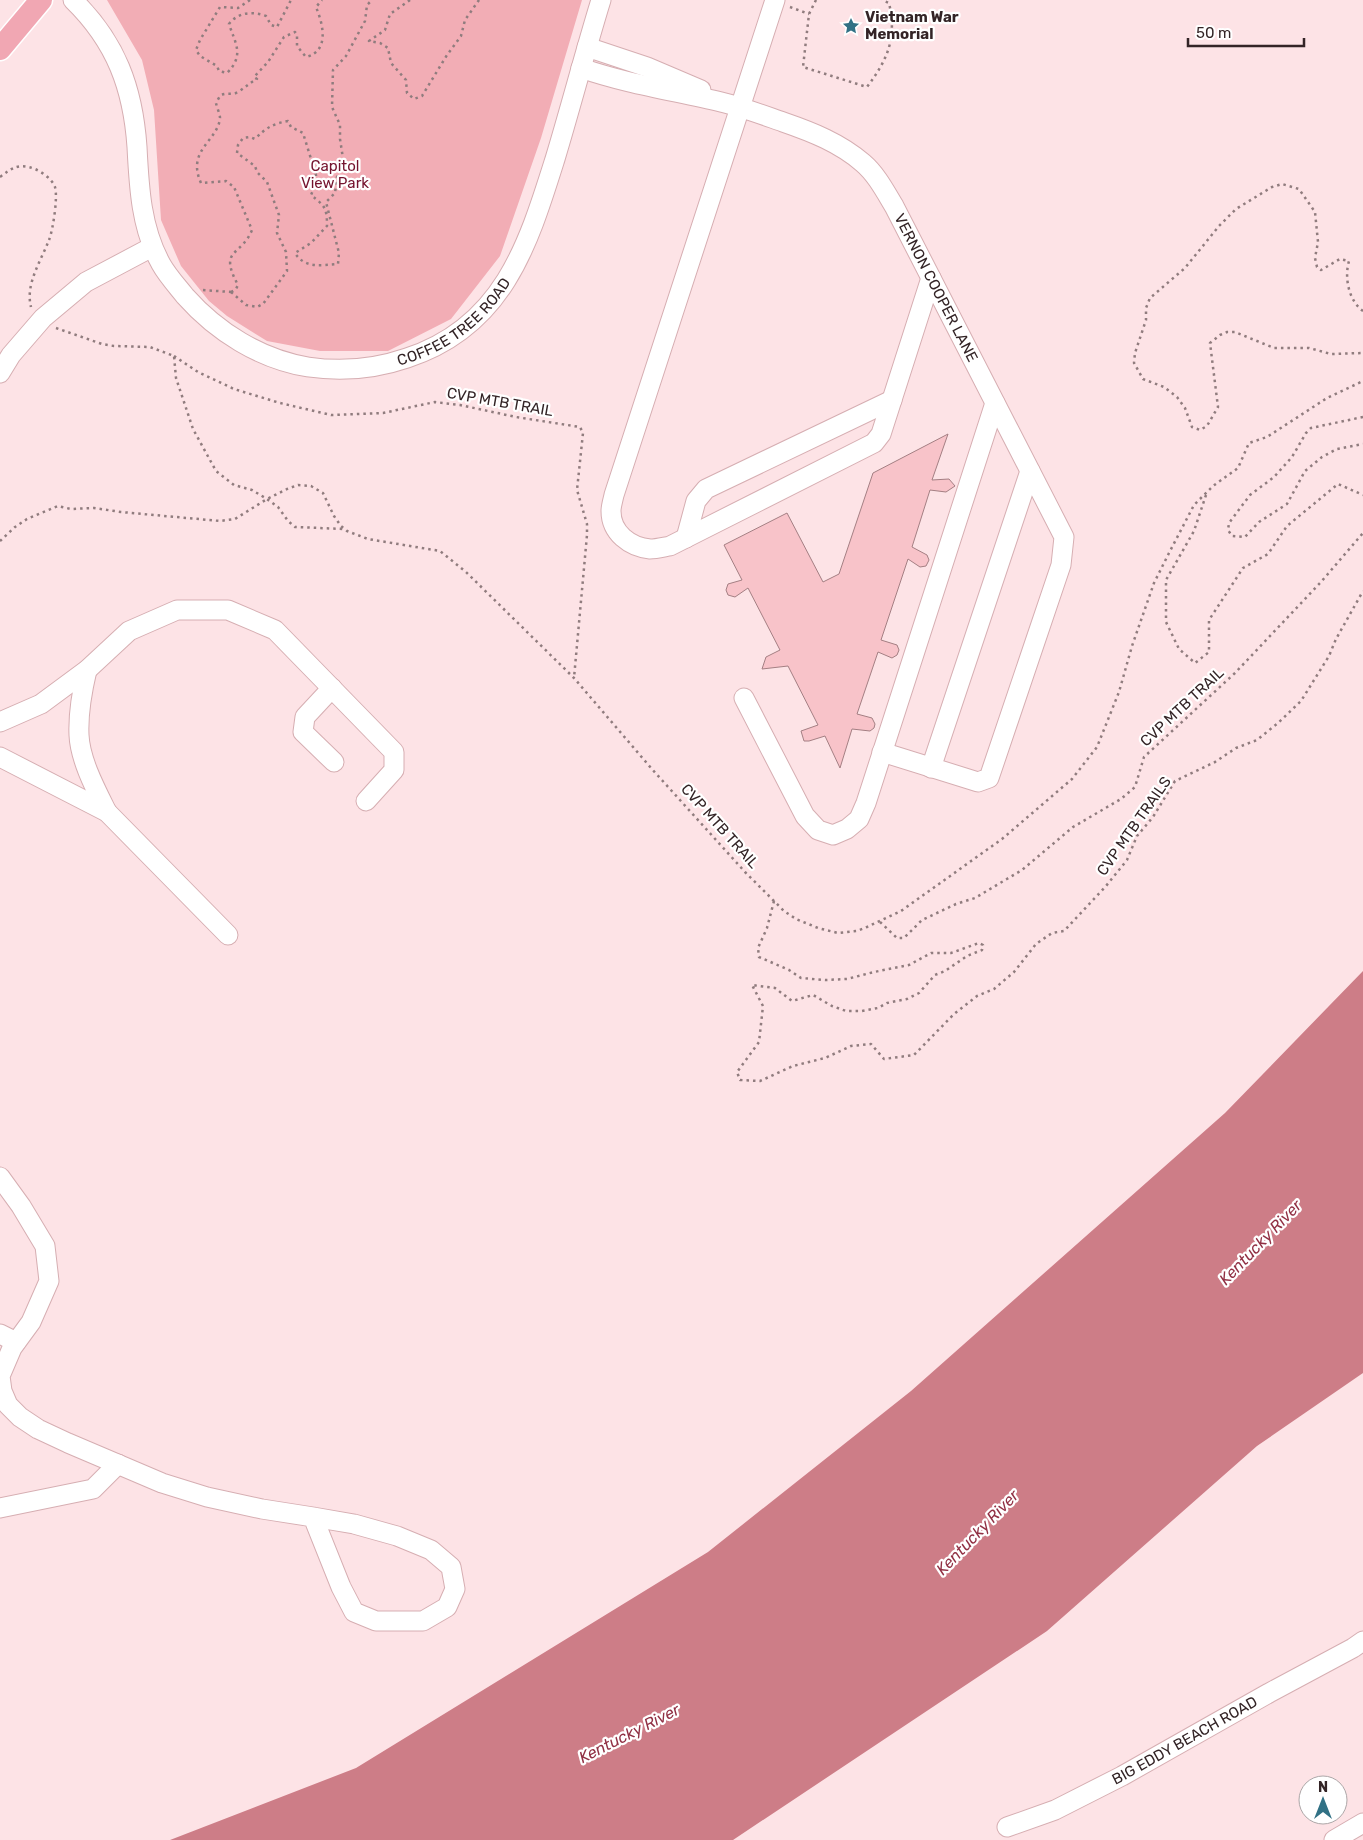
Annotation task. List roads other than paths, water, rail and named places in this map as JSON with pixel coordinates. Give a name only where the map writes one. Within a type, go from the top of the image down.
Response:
[{"type":"main road","points":[[0,49],[41,0]]},
{"type":"street","name":"COFFEE TREE ROAD","points":[[73,0],[104,36],[116,56],[125,80],[134,119],[142,205],[152,247],[162,266],[186,297],[209,320],[233,338],[259,352],[301,366],[332,370],[363,368],[394,362],[413,356],[443,342],[470,322],[492,300],[508,278],[522,254],[532,229],[601,0]]},
{"type":"street","points":[[775,0],[614,495],[611,511],[613,523],[620,536],[634,546],[652,549],[670,546],[874,443],[881,434],[931,278]]},
{"type":"street","name":"VERNON COOPER LANE","points":[[587,47],[668,75],[741,108]]},
{"type":"street","name":"VERNON COOPER LANE","points":[[582,68],[635,84],[717,101],[741,108],[824,137],[846,149],[865,165],[881,184],[894,206],[1064,537],[1061,565],[989,778],[978,782],[931,768]]},
{"type":"street","points":[[0,373],[11,355],[43,318],[86,282],[152,247]]},
{"type":"street","points":[[686,538],[696,501],[706,489],[892,400]]},
{"type":"street","points":[[744,698],[805,816],[818,830],[833,834],[847,829],[859,820],[995,403]]},
{"type":"street","points":[[882,752],[931,768],[1030,471]]},
{"type":"street","points":[[0,722],[41,704],[87,670],[129,631],[177,610],[228,610],[275,630],[394,752],[394,770],[366,801]]},
{"type":"street","points":[[87,670],[80,704],[79,737],[88,773],[107,812]]},
{"type":"street","points":[[332,688],[305,717],[303,732],[334,762]]},
{"type":"street","points":[[0,757],[107,812],[228,935]]},
{"type":"street","points":[[0,1177],[21,1206],[45,1246],[49,1281],[31,1322],[8,1338],[12,1348],[0,1376],[2,1391],[8,1405],[20,1417],[38,1429],[162,1483],[207,1497],[262,1509],[314,1517],[354,1524],[397,1536],[431,1550],[451,1567],[455,1589],[447,1607],[423,1621],[376,1621],[354,1612],[341,1587],[314,1517]]},
{"type":"street","points":[[0,1508],[93,1489],[118,1464]]},
{"type":"street","name":"BIG EDDY BEACH ROAD","points":[[1007,1827],[1055,1810],[1361,1648]]},
{"type":"street","points":[[1334,1840],[1363,1823]]},
{"type":"water","name":"Kentucky River","points":[[1363,971],[1363,1373],[1257,1446],[1047,1631],[733,1840],[170,1840],[356,1768],[708,1552],[911,1391],[1225,1113]]},
{"type":"place","name":"Vietnam War Memorial","points":[[851,26]]},
{"type":"park label","name":"Capitol View Park","points":[[335,174]]}]
